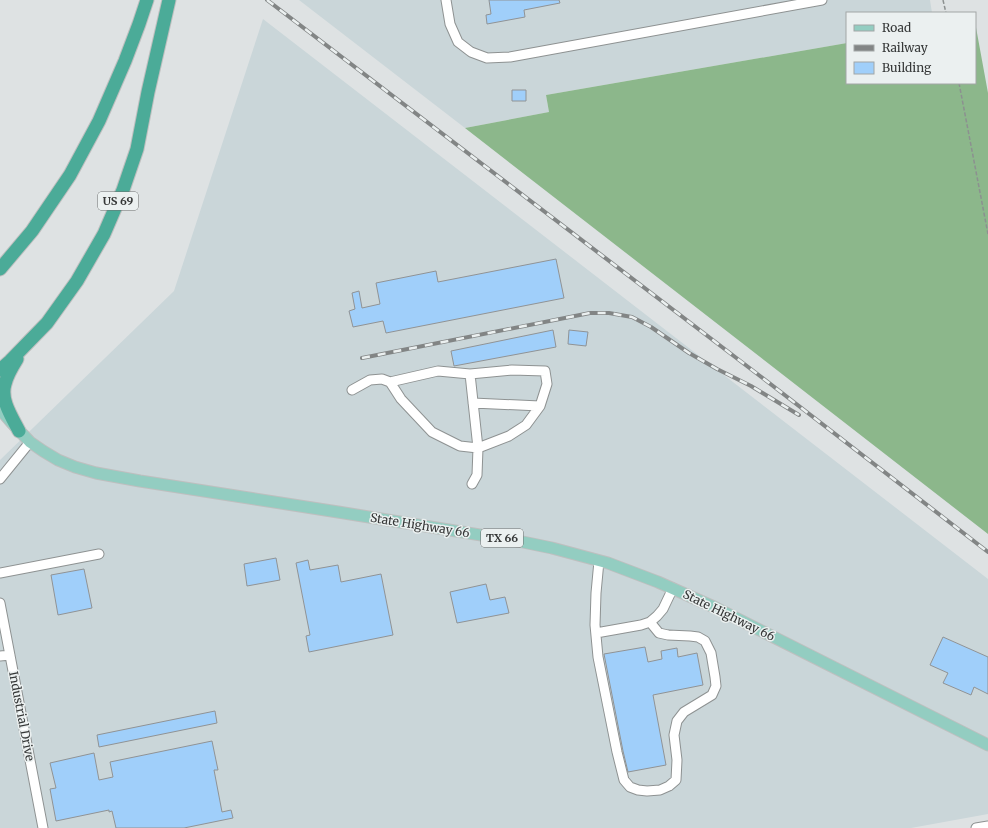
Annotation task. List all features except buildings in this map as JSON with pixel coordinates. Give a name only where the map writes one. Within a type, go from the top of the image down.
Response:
[{"type":"highway","points":[[0,269],[32,231],[70,175],[99,120],[127,55],[147,0]]},
{"type":"highway","name":"US 69","points":[[0,370],[47,323],[77,281],[104,234],[123,190],[137,149],[148,92],[170,0]]},
{"type":"highway","points":[[0,257],[70,175]]},
{"type":"highway","points":[[10,424],[4,396],[4,386],[9,372],[25,345]]},
{"type":"main road","name":"State Highway 66","points":[[0,409],[10,424],[30,442],[58,460],[75,467],[116,477],[518,541],[552,548],[634,572],[714,607],[988,745]]},
{"type":"street","points":[[446,0],[450,24],[458,42],[471,52],[487,58],[510,57],[822,0]]},
{"type":"street","points":[[352,390],[370,380],[382,379],[390,382],[438,371],[470,374],[512,370],[545,371],[547,384],[540,406],[526,425],[509,436],[478,448],[460,446],[432,432],[401,399],[390,382]]},
{"type":"street","points":[[470,374],[478,448],[477,475],[472,484]]},
{"type":"street","points":[[473,403],[540,406]]},
{"type":"street","points":[[0,479],[30,442]]},
{"type":"street","points":[[0,573],[99,554]]},
{"type":"street","points":[[599,561],[595,625],[598,657],[624,780],[630,787],[638,790],[660,790],[669,786],[676,780],[677,760],[674,735],[676,721],[684,712],[712,695],[716,686],[716,677],[710,653],[705,641],[694,636],[668,635],[659,633],[650,622]]},
{"type":"street","points":[[596,633],[650,622],[663,609],[673,588]]},
{"type":"street","name":"Industrial Drive","points":[[0,603],[43,828]]},
{"type":"street","points":[[0,656],[10,655]]},
{"type":"street","points":[[976,828],[988,826]]},
{"type":"path","points":[[943,0],[946,12]]},
{"type":"path","points":[[959,84],[988,234]]},
{"type":"shaded area","points":[[299,0],[930,0],[932,12],[846,12],[846,43],[546,95],[549,112],[465,128]]},
{"type":"shaded area","points":[[263,19],[988,579],[988,814],[911,828],[0,828],[0,460],[174,291]]},
{"type":"green space","points":[[976,27],[988,93],[988,534],[465,128],[549,112],[546,95],[846,43],[846,84],[976,84]]},
{"type":"railway","points":[[267,0],[988,552]]},
{"type":"railway","points":[[362,358],[590,313],[609,313],[632,317],[651,327],[689,353],[751,386],[799,415]]}]
